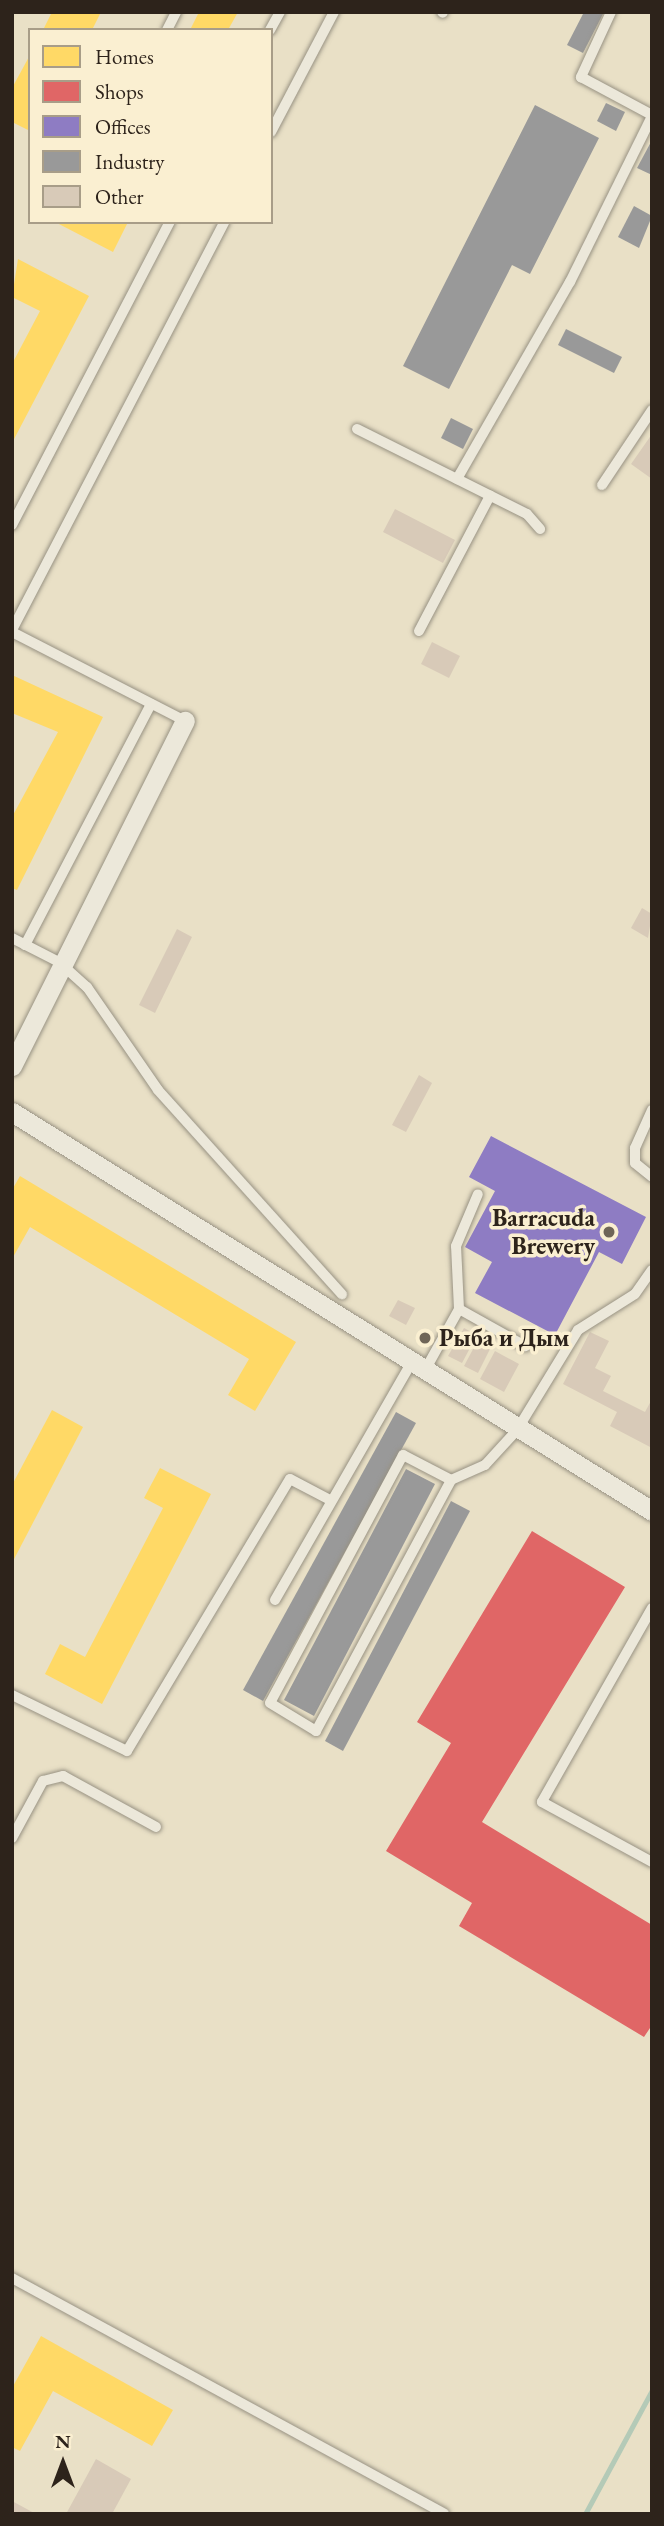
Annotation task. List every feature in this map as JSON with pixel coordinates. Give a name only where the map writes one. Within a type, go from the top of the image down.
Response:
[{"type":"street","points":[[12,1066],[59,962],[185,721]]},
{"type":"street","points":[[12,1112],[417,1369],[652,1511]]},
{"type":"lane","points":[[168,28],[176,12]]},
{"type":"lane","points":[[272,28],[280,12]]},
{"type":"lane","points":[[273,128],[334,12]]},
{"type":"lane","points":[[457,479],[570,282],[652,116],[581,78],[611,12]]},
{"type":"lane","points":[[12,525],[169,224]]},
{"type":"lane","points":[[185,721],[12,631],[223,224]]},
{"type":"lane","points":[[602,485],[652,410]]},
{"type":"lane","points":[[357,429],[527,514],[540,529]]},
{"type":"lane","points":[[419,631],[490,496]]},
{"type":"lane","points":[[25,945],[151,704]]},
{"type":"lane","points":[[12,938],[59,962],[87,987],[158,1090],[342,1294]]},
{"type":"lane","points":[[652,1110],[635,1148],[635,1163],[652,1177]]},
{"type":"lane","points":[[275,1600],[330,1500],[459,1309],[456,1246],[478,1194]]},
{"type":"lane","points":[[451,1480],[403,1455],[270,1703],[316,1731],[451,1480],[485,1465],[517,1430],[578,1329],[635,1294],[652,1270]]},
{"type":"lane","points":[[459,1309],[525,1346]]},
{"type":"lane","points":[[12,1695],[127,1751],[290,1479],[330,1500]]},
{"type":"lane","points":[[652,1608],[542,1802],[652,1862]]},
{"type":"lane","points":[[12,1838],[43,1781],[63,1776],[156,1827]]},
{"type":"lane","points":[[12,2278],[444,2514]]},
{"type":"building: Homes","points":[[52,12],[101,12],[93,28],[44,28]]},
{"type":"building: Homes","points":[[199,12],[238,12],[229,28],[191,28]]},
{"type":"building: Homes","points":[[28,59],[28,130],[12,122],[12,88]]},
{"type":"building: Homes","points":[[59,224],[127,224],[113,252]]},
{"type":"building: Homes","points":[[18,259],[89,296],[12,443],[12,364],[40,311],[12,297]]},
{"type":"building: Homes","points":[[12,675],[103,717],[17,890],[12,888],[12,817],[58,732],[12,713]]},
{"type":"building: Homes","points":[[20,1176],[296,1342],[255,1411],[228,1395],[249,1359],[30,1227],[12,1259],[12,1190]]},
{"type":"building: Homes","points":[[52,1410],[83,1427],[12,1563],[12,1485]]},
{"type":"building: Homes","points":[[160,1468],[211,1494],[102,1704],[45,1674],[60,1644],[85,1657],[163,1508],[144,1498]]},
{"type":"building: Homes","points":[[41,2336],[173,2410],[152,2446],[53,2391],[20,2451],[12,2447],[12,2388]]},
{"type":"building: Shops","points":[[532,1531],[625,1587],[482,1822],[652,1925],[652,2025],[644,2037],[459,1926],[472,1903],[386,1851],[451,1743],[417,1722]]},
{"type":"building: Offices","points":[[491,1136],[646,1217],[622,1264],[599,1252],[555,1335],[475,1293],[492,1262],[465,1247],[495,1191],[469,1177]]},
{"type":"building: Industry","points":[[584,12],[604,12],[583,53],[567,45]]},
{"type":"building: Industry","points":[[606,103],[625,112],[616,131],[597,121]]},
{"type":"building: Industry","points":[[535,105],[599,138],[530,274],[512,265],[449,389],[403,366]]},
{"type":"building: Industry","points":[[652,140],[652,175],[637,168]]},
{"type":"building: Industry","points":[[634,206],[652,216],[639,248],[618,237]]},
{"type":"building: Industry","points":[[566,329],[622,357],[614,373],[558,345]]},
{"type":"building: Industry","points":[[451,418],[473,429],[463,449],[441,438]]},
{"type":"building: Industry","points":[[396,1412],[416,1423],[263,1701],[243,1690]]},
{"type":"building: Industry","points":[[406,1469],[435,1484],[314,1716],[284,1700]]},
{"type":"building: Industry","points":[[451,1501],[470,1511],[343,1751],[325,1741]]},
{"type":"building: Other","points":[[652,434],[652,479],[631,464]]},
{"type":"building: Other","points":[[395,509],[455,540],[443,563],[383,532]]},
{"type":"building: Other","points":[[432,642],[460,656],[449,678],[421,664]]},
{"type":"building: Other","points":[[642,908],[652,914],[648,938],[631,928]]},
{"type":"building: Other","points":[[177,929],[192,937],[155,1013],[139,1005]]},
{"type":"building: Other","points":[[419,1075],[432,1083],[406,1132],[392,1125]]},
{"type":"building: Other","points":[[398,1300],[415,1308],[406,1325],[389,1316]]},
{"type":"building: Other","points":[[464,1328],[477,1335],[462,1363],[448,1356]]},
{"type":"building: Other","points":[[590,1332],[609,1341],[595,1368],[611,1376],[603,1391],[645,1412],[652,1399],[652,1448],[610,1426],[617,1412],[563,1384]]},
{"type":"building: Other","points":[[479,1338],[492,1345],[478,1373],[464,1366]]},
{"type":"building: Other","points":[[495,1351],[519,1364],[504,1392],[480,1379]]},
{"type":"building: Other","points":[[96,2459],[131,2479],[112,2514],[66,2514]]},
{"type":"building: Other","points":[[12,2501],[36,2514],[12,2514]]},
{"type":"waterway","points":[[585,2514],[652,2390]]},
{"type":"place","name":"Barracuda Brewery","points":[[609,1232]]},
{"type":"place","name":"Рыба и Дым","points":[[425,1338]]}]
